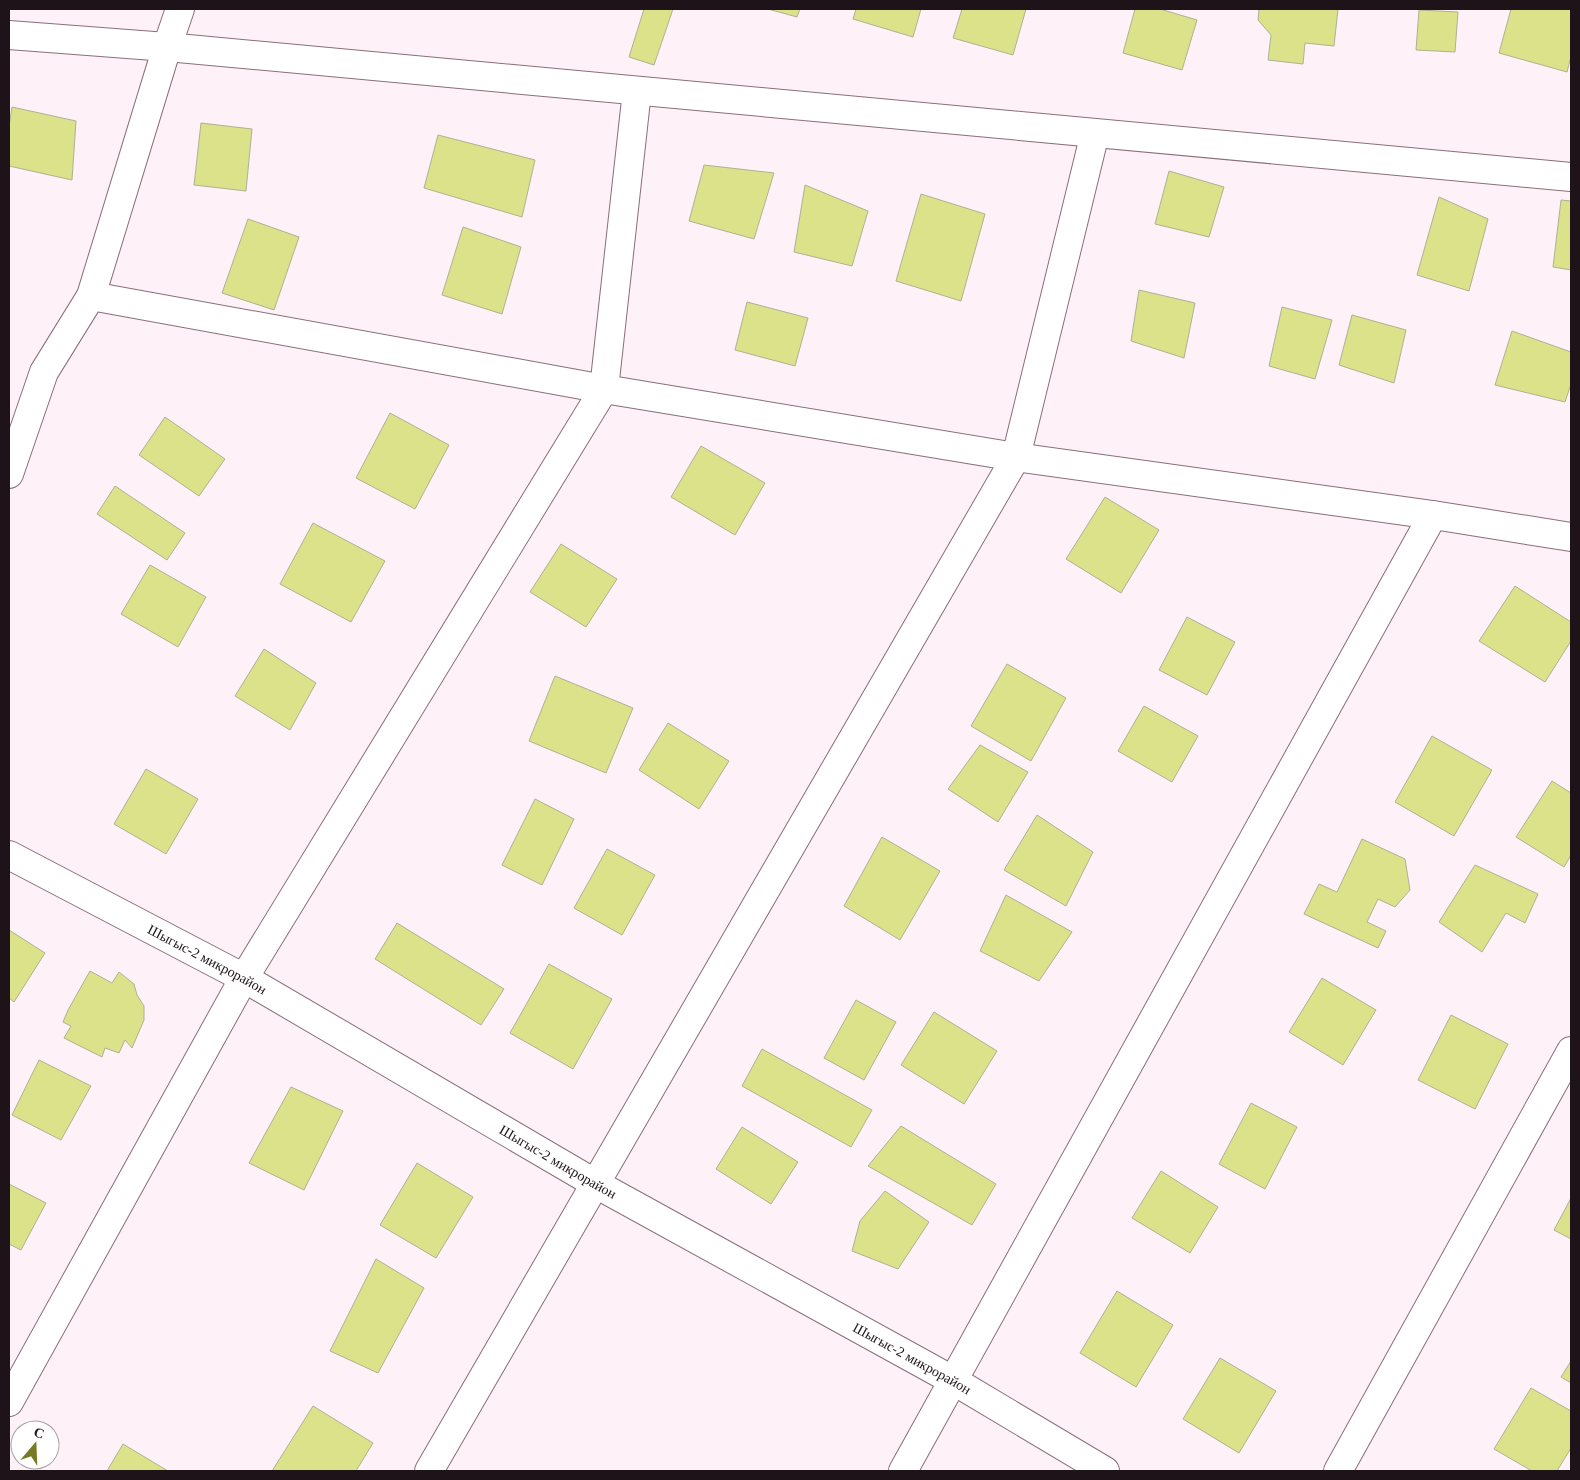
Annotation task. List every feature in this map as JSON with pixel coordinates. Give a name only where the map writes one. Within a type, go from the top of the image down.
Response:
[{"type":"street","points":[[9,474],[44,372],[91,296],[180,9]]},
{"type":"street","points":[[9,35],[167,47],[1571,176]]},
{"type":"street","points":[[9,1402],[244,978],[604,389],[637,91]]},
{"type":"street","points":[[429,1471],[1016,458],[1095,133]]},
{"type":"street","points":[[91,296],[604,389],[1016,458],[1433,515],[1571,537]]},
{"type":"street","points":[[903,1471],[1433,515]]},
{"type":"street","name":"Шыгыс-2 микрорайон","points":[[9,856],[244,978],[596,1184],[954,1381],[1105,1471]]},
{"type":"street","points":[[1338,1471],[1571,1051]]},
{"type":"building","points":[[644,9],[673,9],[654,65],[629,57]]},
{"type":"building","points":[[768,9],[800,9],[797,17]]},
{"type":"building","points":[[856,9],[921,9],[913,37],[853,19]]},
{"type":"building","points":[[962,9],[1026,9],[1013,55],[953,38]]},
{"type":"building","points":[[1135,9],[1160,9],[1197,20],[1182,70],[1123,53]]},
{"type":"building","points":[[1259,9],[1338,9],[1334,46],[1305,43],[1303,64],[1268,60],[1271,35],[1258,20]]},
{"type":"building","points":[[1511,9],[1571,9],[1571,56],[1567,72],[1499,53]]},
{"type":"building","points":[[1419,10],[1458,12],[1455,52],[1416,50]]},
{"type":"building","points":[[12,107],[76,121],[72,180],[9,166],[9,126]]},
{"type":"building","points":[[201,123],[252,129],[246,191],[194,185]]},
{"type":"building","points":[[438,135],[535,160],[522,217],[424,188]]},
{"type":"building","points":[[704,165],[774,173],[754,239],[689,221]]},
{"type":"building","points":[[1169,171],[1224,187],[1209,237],[1155,224]]},
{"type":"building","points":[[805,185],[868,211],[852,266],[794,252]]},
{"type":"building","points":[[921,194],[985,214],[961,301],[896,281]]},
{"type":"building","points":[[1439,197],[1488,219],[1469,291],[1417,275]]},
{"type":"building","points":[[1561,200],[1571,201],[1571,270],[1553,267]]},
{"type":"building","points":[[248,219],[299,237],[274,310],[222,293]]},
{"type":"building","points":[[463,227],[521,247],[502,314],[442,295]]},
{"type":"building","points":[[1139,290],[1195,303],[1184,358],[1131,341]]},
{"type":"building","points":[[747,302],[808,318],[795,366],[735,350]]},
{"type":"building","points":[[1282,307],[1332,320],[1315,379],[1269,366]]},
{"type":"building","points":[[1352,315],[1406,330],[1394,383],[1339,365]]},
{"type":"building","points":[[1512,331],[1571,352],[1571,384],[1565,402],[1495,385]]},
{"type":"building","points":[[390,413],[449,445],[415,509],[356,478]]},
{"type":"building","points":[[165,417],[225,459],[199,496],[139,455]]},
{"type":"building","points":[[701,446],[765,483],[735,535],[671,497]]},
{"type":"building","points":[[115,486],[185,533],[167,560],[97,514]]},
{"type":"building","points":[[1105,497],[1159,530],[1121,593],[1066,559]]},
{"type":"building","points":[[313,523],[385,561],[351,622],[280,584]]},
{"type":"building","points":[[561,544],[617,579],[586,627],[530,592]]},
{"type":"building","points":[[150,565],[206,597],[178,647],[121,614]]},
{"type":"building","points":[[1515,586],[1571,622],[1571,641],[1545,682],[1479,641]]},
{"type":"building","points":[[1187,617],[1235,642],[1207,695],[1159,670]]},
{"type":"building","points":[[264,649],[316,683],[290,730],[235,696]]},
{"type":"building","points":[[1007,664],[1066,698],[1031,761],[971,726]]},
{"type":"building","points":[[555,676],[633,708],[606,773],[529,741]]},
{"type":"building","points":[[1144,706],[1198,736],[1172,782],[1118,751]]},
{"type":"building","points":[[668,723],[729,761],[699,809],[639,770]]},
{"type":"building","points":[[1432,736],[1492,770],[1454,836],[1395,802]]},
{"type":"building","points":[[980,745],[1028,772],[998,822],[948,789]]},
{"type":"building","points":[[146,769],[198,799],[166,854],[114,824]]},
{"type":"building","points":[[1552,781],[1571,793],[1571,855],[1564,867],[1516,837]]},
{"type":"building","points":[[535,799],[574,819],[542,885],[502,865]]},
{"type":"building","points":[[1037,815],[1093,852],[1066,906],[1004,870]]},
{"type":"building","points":[[882,837],[940,871],[900,940],[844,906]]},
{"type":"building","points":[[1362,839],[1405,859],[1410,890],[1395,907],[1378,899],[1367,922],[1386,931],[1378,948],[1304,914],[1319,884],[1337,892]]},
{"type":"building","points":[[607,849],[655,875],[622,935],[574,908]]},
{"type":"building","points":[[1475,865],[1538,894],[1525,923],[1506,913],[1482,952],[1439,922]]},
{"type":"building","points":[[1006,895],[1072,932],[1039,981],[980,951]]},
{"type":"building","points":[[397,923],[504,989],[481,1025],[375,959]]},
{"type":"building","points":[[9,930],[45,953],[14,1002],[9,998]]},
{"type":"building","points":[[549,964],[612,999],[573,1069],[510,1033]]},
{"type":"building","points":[[90,971],[112,983],[119,972],[134,984],[137,995],[144,1006],[144,1020],[132,1048],[125,1040],[119,1053],[105,1048],[102,1057],[64,1038],[71,1026],[63,1022]]},
{"type":"building","points":[[1322,978],[1376,1010],[1343,1065],[1289,1032]]},
{"type":"building","points":[[856,1000],[896,1022],[864,1080],[824,1058]]},
{"type":"building","points":[[934,1012],[997,1051],[964,1104],[901,1065]]},
{"type":"building","points":[[1451,1015],[1508,1044],[1475,1109],[1418,1080]]},
{"type":"building","points":[[762,1049],[872,1110],[851,1147],[742,1086]]},
{"type":"building","points":[[39,1060],[91,1086],[61,1140],[12,1115]]},
{"type":"building","points":[[291,1087],[343,1111],[304,1190],[249,1163]]},
{"type":"building","points":[[1251,1103],[1297,1127],[1265,1189],[1219,1164]]},
{"type":"building","points":[[901,1126],[996,1184],[972,1225],[868,1166]]},
{"type":"building","points":[[742,1127],[798,1162],[771,1204],[716,1169]]},
{"type":"building","points":[[417,1163],[473,1197],[436,1258],[380,1225]]},
{"type":"building","points":[[1161,1171],[1218,1207],[1190,1253],[1132,1218]]},
{"type":"building","points":[[9,1184],[46,1203],[21,1250],[9,1244]]},
{"type":"building","points":[[885,1191],[929,1222],[898,1269],[852,1251],[860,1221]]},
{"type":"building","points":[[1571,1198],[1571,1239],[1554,1230]]},
{"type":"building","points":[[376,1259],[424,1288],[378,1373],[330,1351]]},
{"type":"building","points":[[1117,1291],[1173,1325],[1136,1387],[1080,1353]]},
{"type":"building","points":[[1220,1358],[1276,1391],[1239,1453],[1183,1419]]},
{"type":"building","points":[[1571,1361],[1571,1383],[1561,1377]]},
{"type":"building","points":[[1531,1388],[1571,1411],[1571,1448],[1557,1471],[1532,1471],[1494,1449]]},
{"type":"building","points":[[313,1406],[373,1443],[356,1471],[272,1471]]},
{"type":"building","points":[[123,1444],[168,1471],[107,1471]]}]
